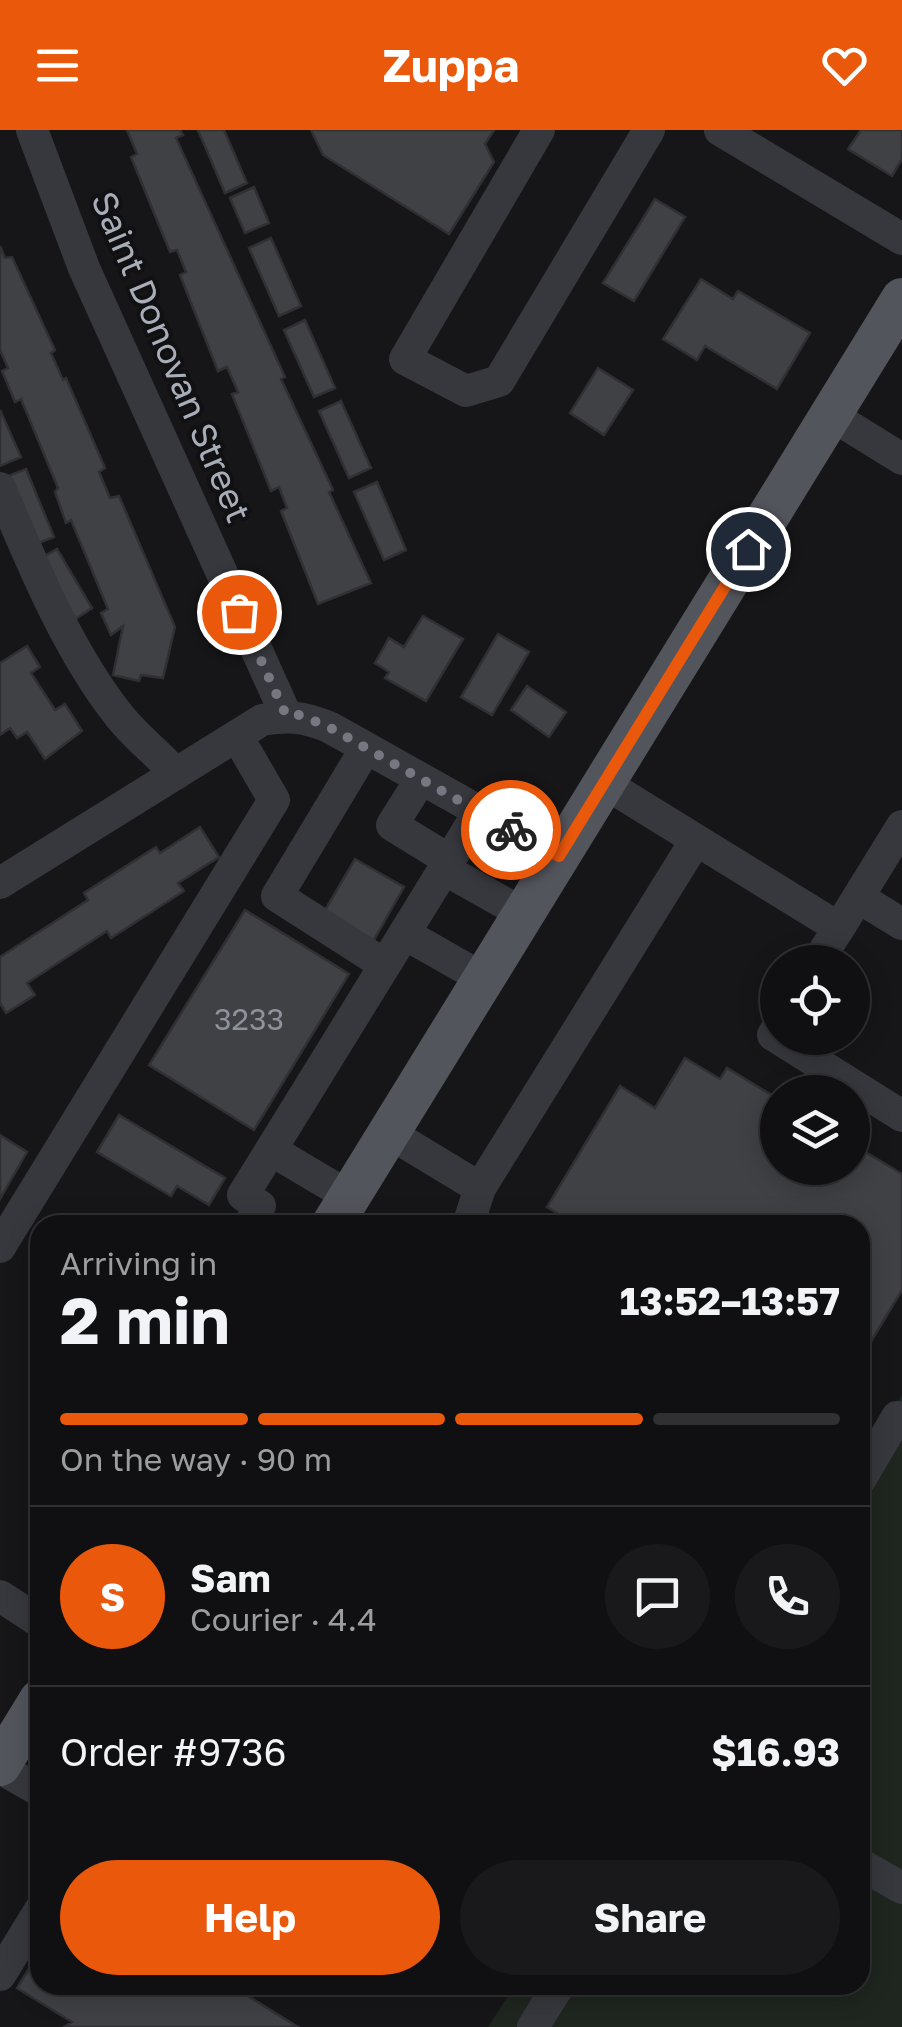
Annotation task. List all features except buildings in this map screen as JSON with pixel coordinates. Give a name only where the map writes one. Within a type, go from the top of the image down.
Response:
[{"type":"main road","points":[[341,1211],[902,298]]},
{"type":"main road","points":[[0,1766],[30,1716]]},
{"type":"street","name":"Saint Donovan Street","points":[[32,130],[84,268],[286,715]]},
{"type":"street","points":[[539,130],[405,359],[466,391],[499,381],[649,130]]},
{"type":"street","points":[[720,130],[902,239]]},
{"type":"street","points":[[831,415],[902,459]]},
{"type":"street","points":[[0,488],[33,566],[114,710],[176,774]]},
{"type":"street","points":[[0,883],[262,720],[286,715],[300,715],[366,748],[559,856]]},
{"type":"street","points":[[0,1246],[274,800],[237,736]]},
{"type":"street","points":[[366,748],[277,896],[385,965]]},
{"type":"street","points":[[420,779],[392,825],[524,914]]},
{"type":"street","points":[[604,783],[838,928]]},
{"type":"street","points":[[255,1215],[260,1206],[243,1195],[479,812]]},
{"type":"street","points":[[828,945],[902,826]]},
{"type":"street","points":[[471,1215],[480,1188],[696,840]]},
{"type":"street","points":[[858,897],[902,924]]},
{"type":"street","points":[[405,934],[484,979]]},
{"type":"street","points":[[805,1055],[902,1116]]},
{"type":"street","points":[[389,1133],[480,1188]]},
{"type":"street","points":[[271,1150],[341,1211]]},
{"type":"street","points":[[870,1464],[900,1414]]},
{"type":"street","points":[[0,1596],[30,1616]]},
{"type":"street","points":[[0,1766],[30,1785]]},
{"type":"street","points":[[870,1870],[902,1888]]},
{"type":"street","points":[[0,1975],[30,1926]]},
{"type":"street","points":[[533,2027],[552,1995]]},
{"type":"shaded area","points":[[902,1395],[902,2027],[488,2027],[509,1995],[870,1995],[870,1444]]},
{"type":"way so far","points":[[239,612],[286,715],[300,715],[329,727],[511,830]]},
{"type":"route","points":[[511,830],[559,856],[748,549]]}]
